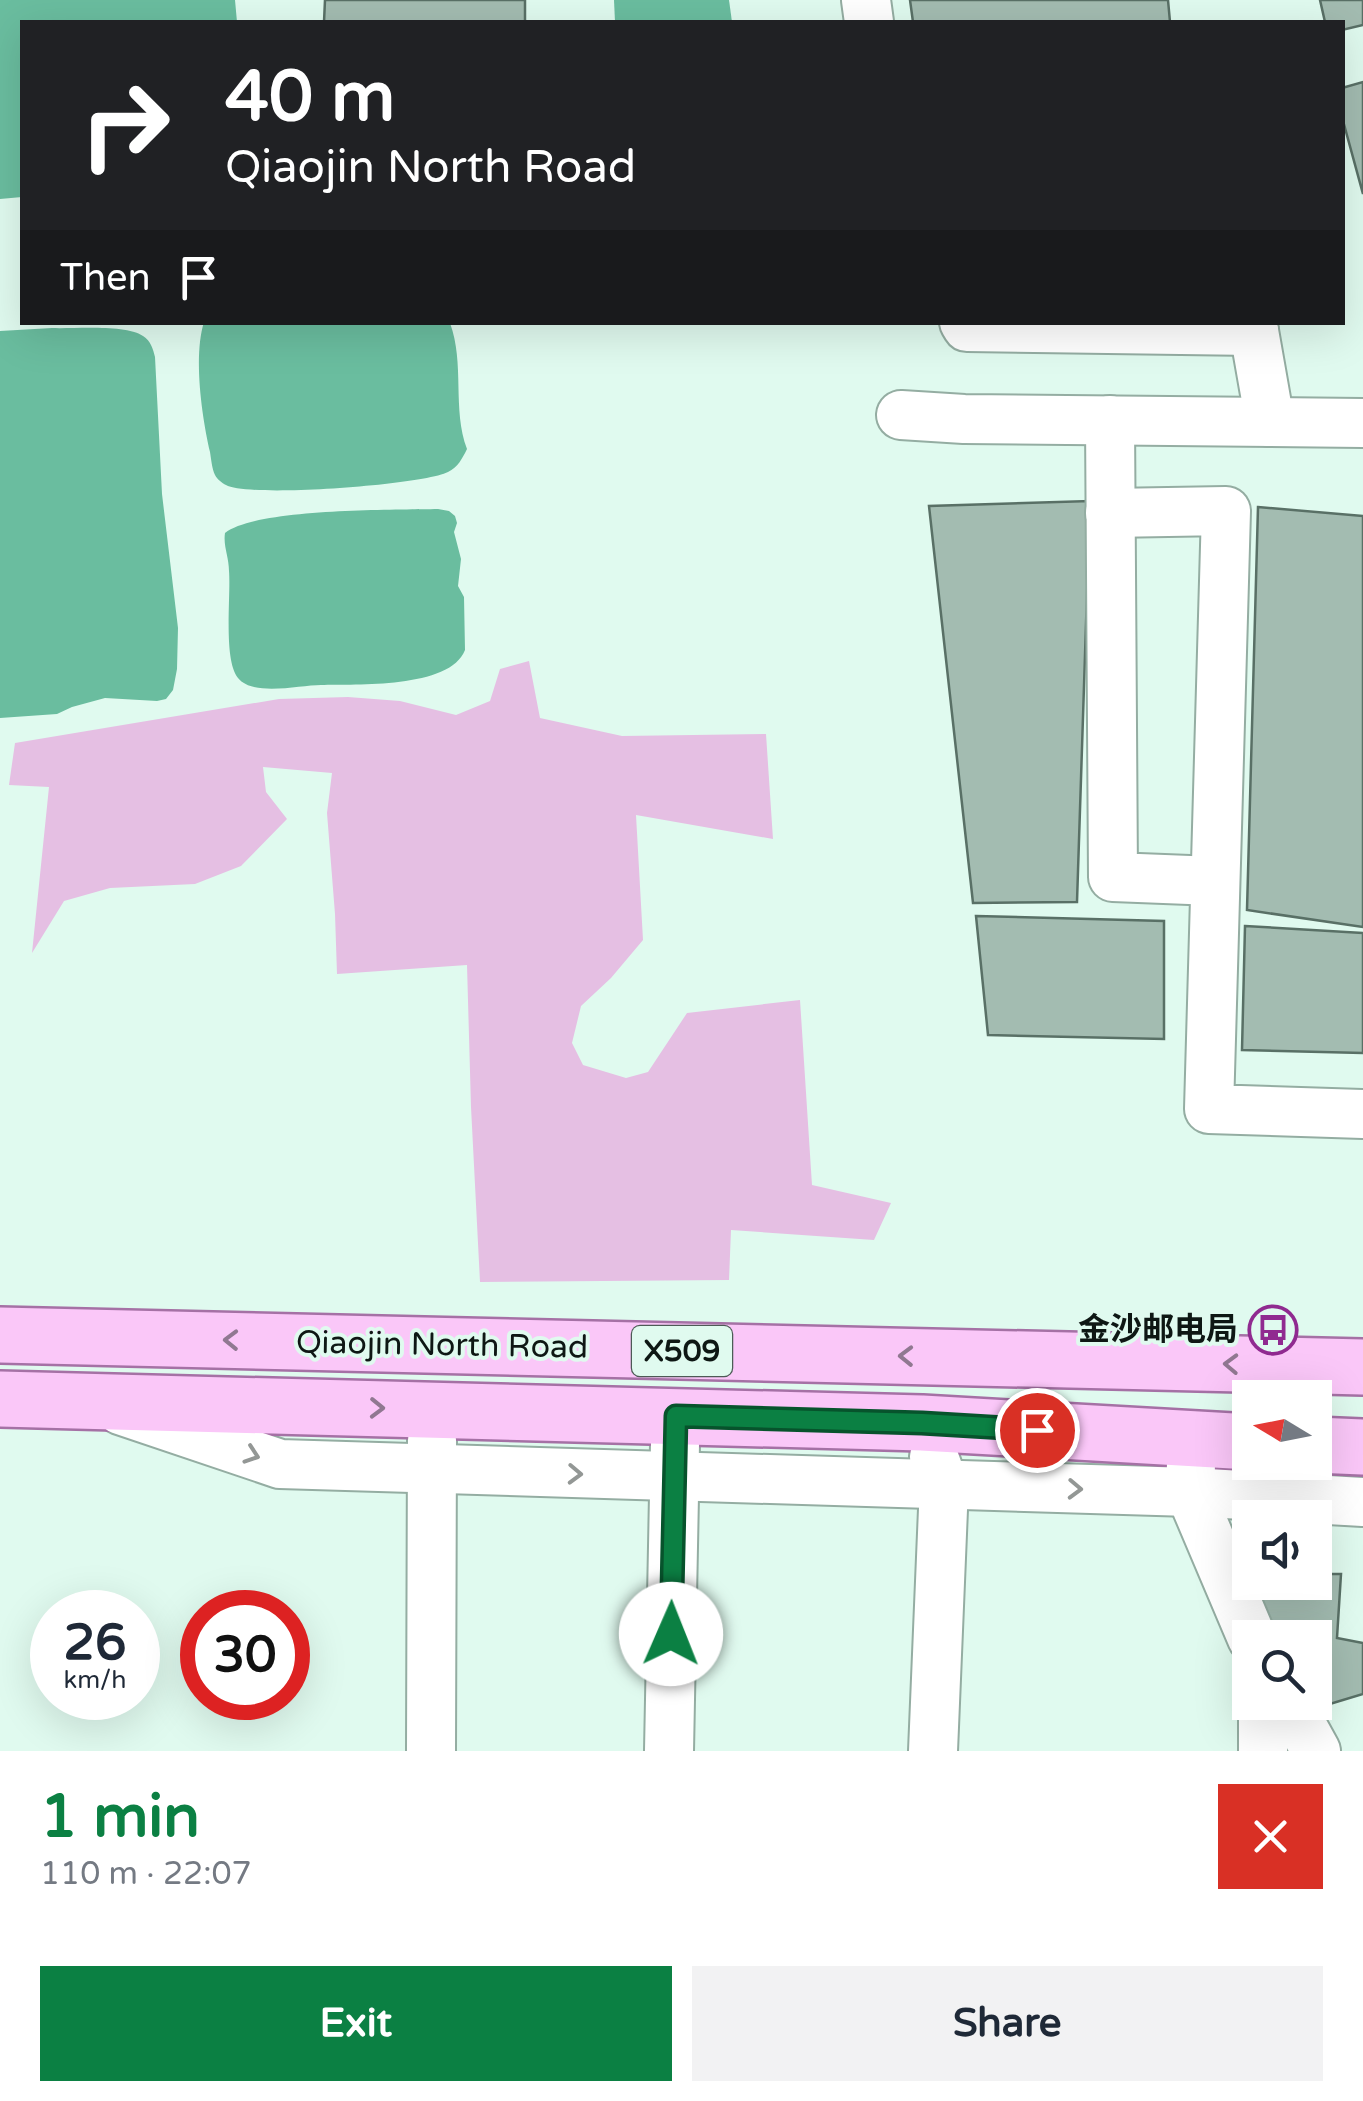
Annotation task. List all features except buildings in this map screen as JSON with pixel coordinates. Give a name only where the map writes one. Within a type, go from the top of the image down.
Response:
[{"type":"main road","name":"Qiaojin North Road","points":[[0,1335],[1363,1367]]},
{"type":"main road","name":"Qiaojin North Road","points":[[0,1398],[922,1423],[1232,1441]]},
{"type":"main road","points":[[1332,1445],[1363,1447]]},
{"type":"street","points":[[966,325],[1252,327],[1270,422]]},
{"type":"street","points":[[901,416],[1363,423]]},
{"type":"street","points":[[1110,420],[1113,876],[1215,881]]},
{"type":"street","points":[[1110,513],[1226,511],[1209,1110],[1363,1114]]},
{"type":"street","points":[[93,1401],[280,1464],[1190,1492],[1363,1502]]},
{"type":"street","points":[[431,1751],[432,1409]]},
{"type":"street","points":[[669,1751],[676,1416]]},
{"type":"street","points":[[922,1423],[944,1485],[934,1751]]},
{"type":"street","points":[[1192,1439],[1190,1492],[1244,1620]]},
{"type":"street","points":[[1262,1751],[1263,1720]]},
{"type":"street","points":[[1299,1720],[1316,1751]]},
{"type":"shaded area","points":[[0,0],[235,0],[237,20],[20,20],[20,197],[0,199]]},
{"type":"shaded area","points":[[614,0],[729,0],[732,20],[615,20]]},
{"type":"shaded area","points":[[203,325],[450,325],[467,449],[448,472],[406,481],[299,490],[226,485],[213,470],[202,405]]},
{"type":"shaded area","points":[[52,328],[135,332],[148,340],[152,348],[162,494],[178,628],[177,669],[173,690],[166,699],[105,698],[57,714],[0,718],[0,331]]},
{"type":"shaded area","points":[[449,511],[457,523],[454,532],[461,559],[458,586],[464,597],[465,650],[456,663],[422,678],[378,684],[265,689],[238,678],[229,642],[225,533],[241,525],[295,515]]},
{"type":"shaded area","points":[[529,661],[540,718],[622,736],[766,734],[773,839],[636,815],[643,940],[581,1006],[572,1043],[583,1065],[626,1078],[648,1072],[687,1013],[800,1000],[812,1185],[891,1203],[874,1240],[731,1230],[729,1280],[480,1282],[467,965],[337,974],[327,813],[332,773],[263,767],[266,792],[287,819],[241,866],[195,884],[110,888],[64,901],[32,953],[49,787],[9,785],[15,743],[279,699],[348,697],[400,701],[456,715],[490,701],[500,669]]},
{"type":"place","name":"金沙邮电局","points":[[1273,1330]]},
{"type":"route","points":[[671,1634],[676,1416],[1037,1430]]}]
